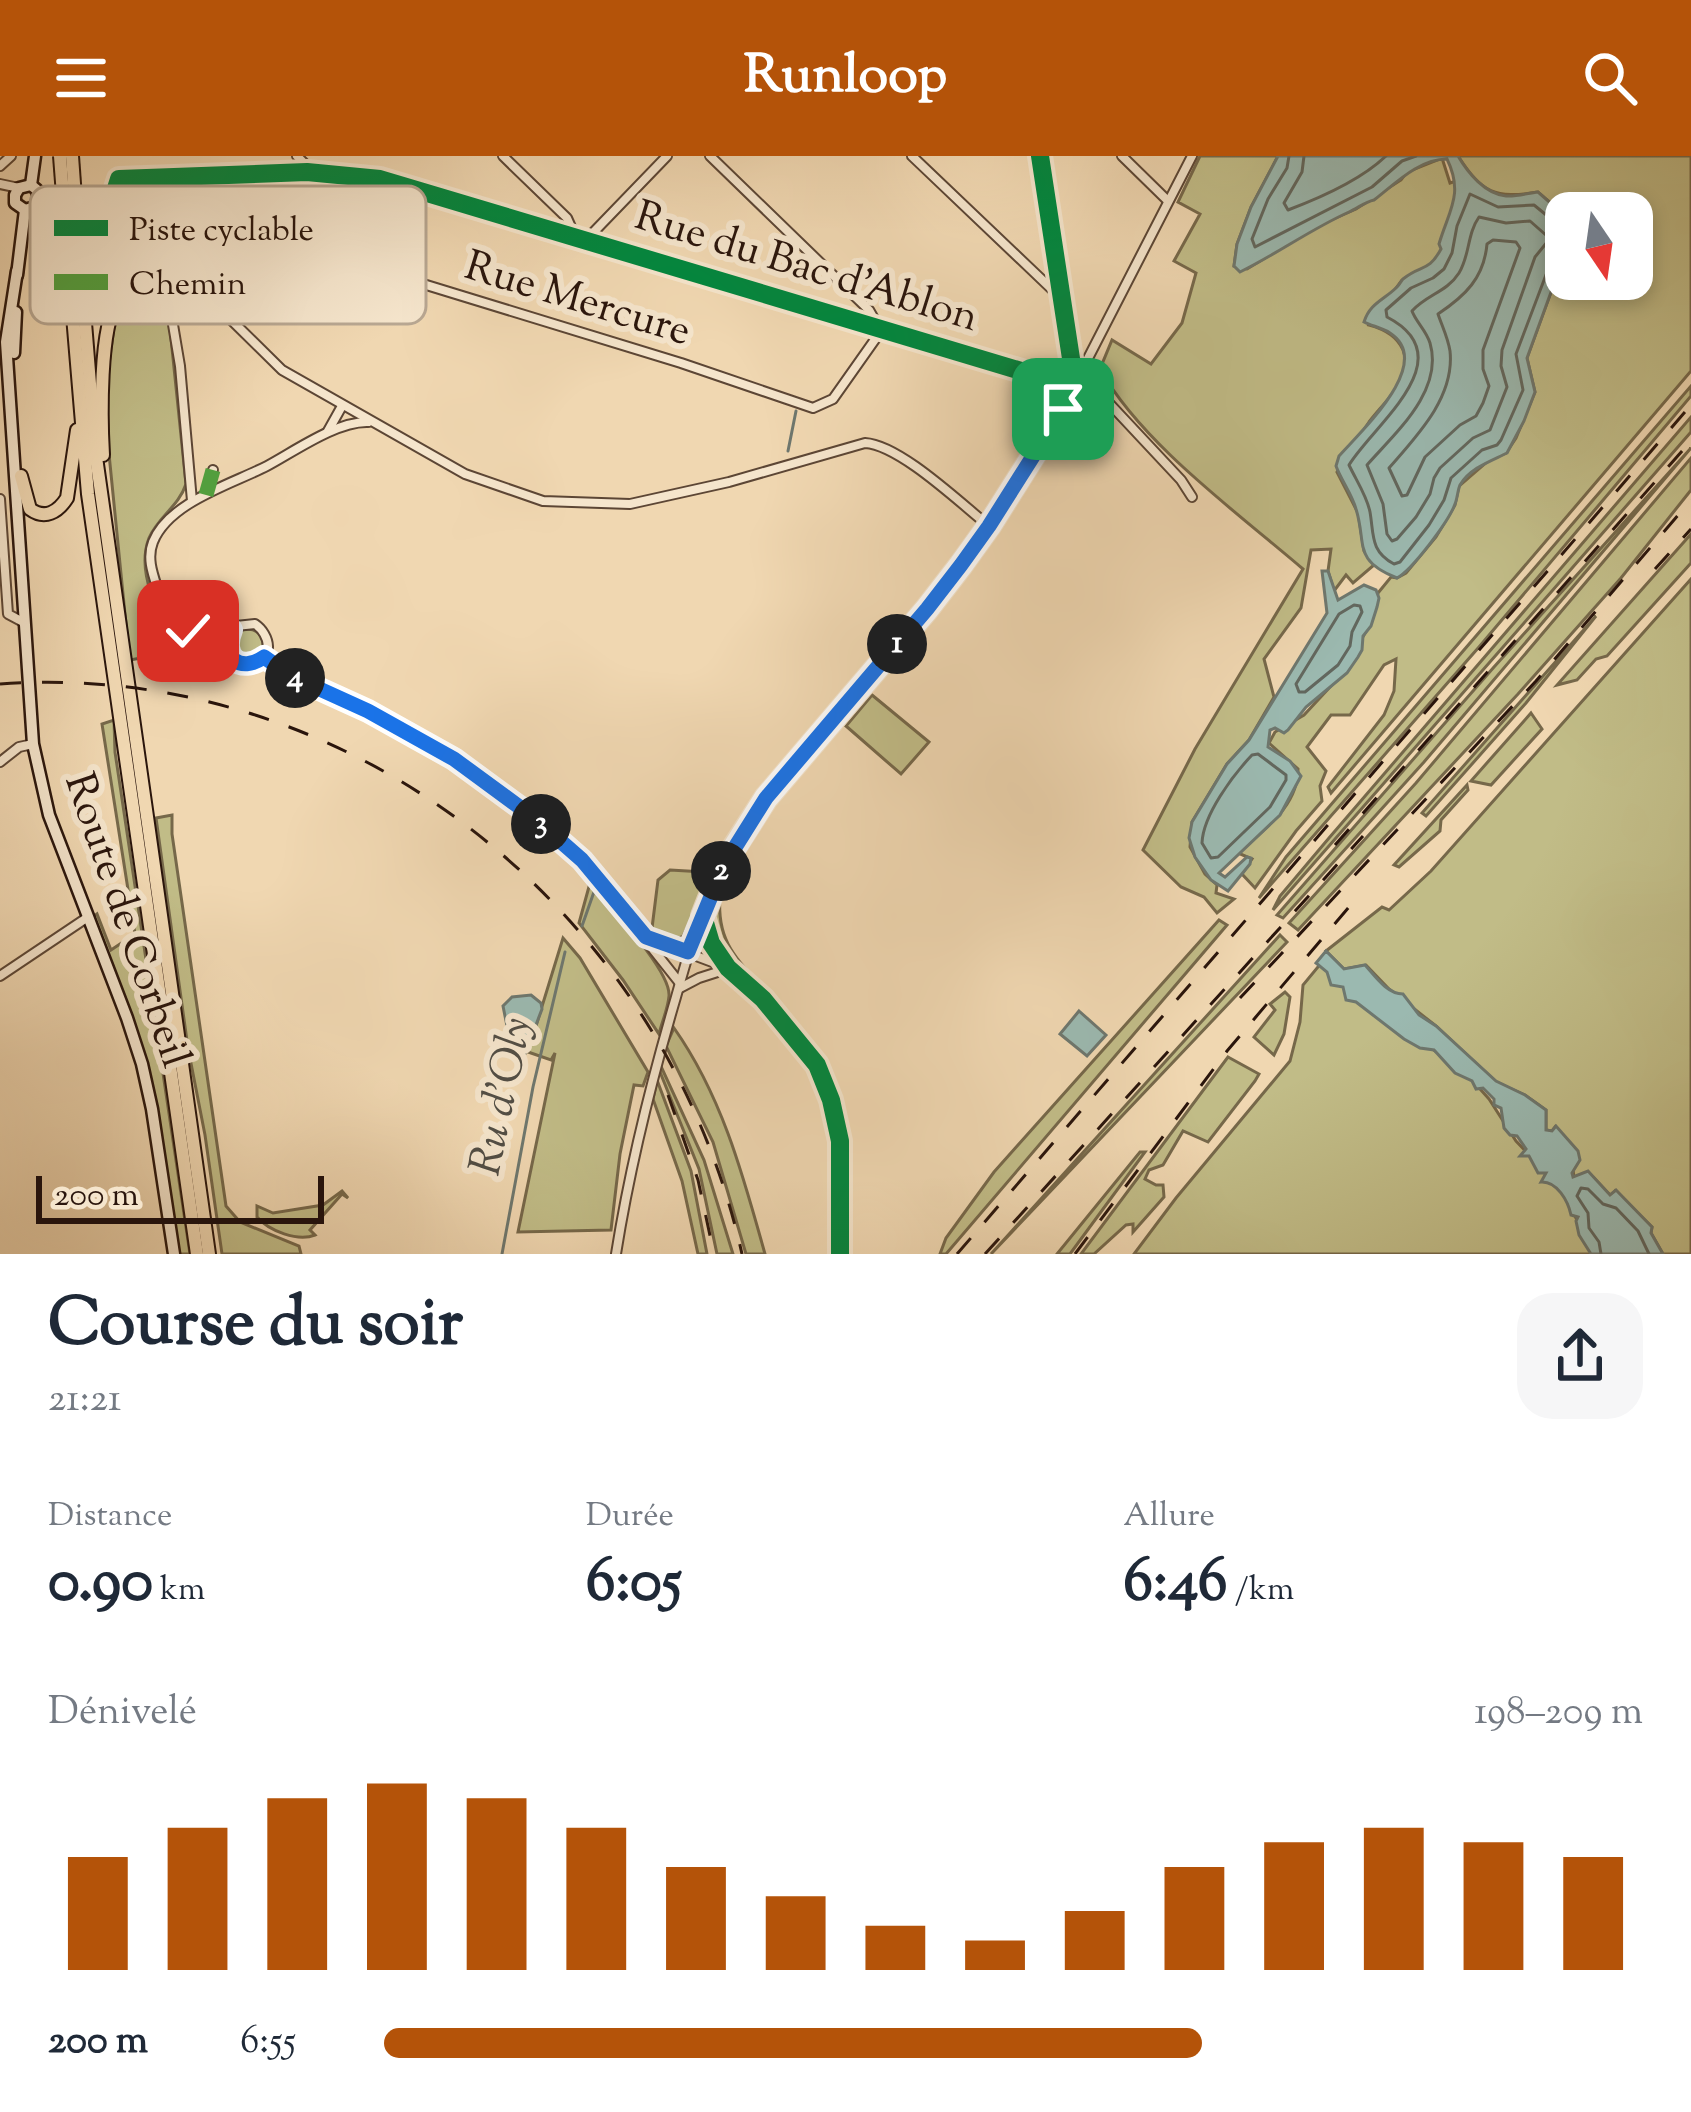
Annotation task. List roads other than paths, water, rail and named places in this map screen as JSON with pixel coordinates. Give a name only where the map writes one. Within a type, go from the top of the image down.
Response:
[{"type":"main road","points":[[30,209],[17,206],[14,199],[25,186],[34,156]]},
{"type":"main road","points":[[60,156],[65,186]]},
{"type":"main road","points":[[72,156],[72,186]]},
{"type":"main road","points":[[25,186],[30,188]]},
{"type":"main road","name":"Route de Corbeil","points":[[25,209],[6,342],[33,744],[44,802],[145,1075],[174,1254]]},
{"type":"main road","name":"Route de Corbeil","points":[[17,271],[14,343],[20,536]]},
{"type":"main road","points":[[76,324],[91,515],[196,1254]]},
{"type":"main road","points":[[82,324],[98,473],[211,1254]]},
{"type":"main road","points":[[98,473],[103,458],[105,358],[111,324]]},
{"type":"main road","points":[[21,476],[30,509],[44,515],[61,507],[67,498],[80,418]]},
{"type":"street","points":[[0,166],[11,156]]},
{"type":"street","points":[[297,156],[307,172]]},
{"type":"street","points":[[503,156],[567,218],[580,238],[667,156]]},
{"type":"street","points":[[710,156],[869,310],[881,331]]},
{"type":"street","points":[[912,156],[1061,298]]},
{"type":"street","points":[[1040,156],[1072,365],[1090,375],[1093,386],[1192,496]]},
{"type":"street","points":[[1122,156],[1168,201]]},
{"type":"street","points":[[616,1254],[638,1132],[688,952],[724,865],[766,798],[927,609],[989,526],[1071,389],[1070,376],[1079,371],[1192,156]]},
{"type":"street","name":"Rue du Bac d'Ablon","points":[[116,186],[119,179],[307,172],[404,186]]},
{"type":"street","name":"Rue Mercure","points":[[303,186],[307,172]]},
{"type":"street","points":[[0,184],[25,186]]},
{"type":"street","name":"Rue du Bac d'Ablon","points":[[426,193],[1071,389]]},
{"type":"street","name":"Rue Mercure","points":[[426,285],[813,408],[833,399],[881,331]]},
{"type":"street","points":[[854,323],[859,301]]},
{"type":"street","points":[[173,324],[192,501]]},
{"type":"street","points":[[235,324],[282,370],[342,406],[465,474],[543,501],[630,504],[876,443],[989,526]]},
{"type":"street","points":[[1071,389],[1085,394],[1093,386]]},
{"type":"street","points":[[323,436],[342,406]]},
{"type":"street","points":[[177,626],[210,636],[248,622],[261,627],[269,643],[264,657],[253,664],[240,663],[205,647],[177,626],[167,615],[149,565],[153,542],[192,501],[352,422],[370,422]]},
{"type":"street","points":[[206,495],[213,470]]},
{"type":"street","points":[[0,499],[8,614],[23,622]]},
{"type":"street","points":[[230,655],[231,630]]},
{"type":"street","points":[[264,657],[291,676],[368,711],[454,759],[533,817],[582,860],[646,937],[679,986]]},
{"type":"street","points":[[0,762],[19,747],[33,744]]},
{"type":"street","points":[[703,916],[711,943],[728,968],[764,999],[817,1065],[840,1141],[840,1254]]},
{"type":"street","points":[[0,976],[88,917]]},
{"type":"street","points":[[646,937],[728,968]]},
{"type":"street","points":[[679,986],[728,968]]},
{"type":"water","points":[[1278,156],[1458,156],[1491,191],[1510,196],[1538,192],[1545,198],[1548,300],[1527,358],[1535,392],[1524,421],[1507,453],[1464,479],[1438,533],[1397,578],[1367,557],[1354,503],[1336,466],[1400,379],[1402,346],[1390,333],[1364,322],[1374,306],[1403,279],[1432,262],[1441,249],[1455,192],[1452,171],[1447,159],[1417,167],[1374,200],[1240,272],[1234,266],[1237,244]]},
{"type":"water","points":[[1322,571],[1328,571],[1338,600],[1364,585],[1376,590],[1377,607],[1363,636],[1362,650],[1347,673],[1306,707],[1284,733],[1270,730],[1268,747],[1290,761],[1301,776],[1280,815],[1219,873],[1225,877],[1251,858],[1228,891],[1211,880],[1195,857],[1189,838],[1192,822],[1327,613]]},
{"type":"water","points":[[1326,951],[1344,969],[1365,965],[1496,1081],[1546,1110],[1546,1130],[1556,1126],[1578,1151],[1580,1160],[1573,1177],[1588,1171],[1610,1195],[1616,1190],[1652,1227],[1663,1254],[1591,1254],[1579,1235],[1578,1217],[1571,1215],[1557,1188],[1541,1182],[1546,1173],[1538,1173],[1529,1156],[1520,1156],[1526,1149],[1504,1128],[1501,1108],[1494,1105],[1494,1099],[1455,1073],[1434,1050],[1404,1039],[1356,1002],[1346,1000],[1343,987],[1331,985],[1327,972],[1316,963]]},
{"type":"water","points":[[531,995],[542,1009],[525,1054],[513,1056],[503,1006],[512,997]]},
{"type":"water","points":[[1079,1011],[1106,1035],[1087,1056],[1060,1034]]},
{"type":"waterway","name":"Ru d'Oly","points":[[788,451],[796,411]]},
{"type":"waterway","name":"Ru d'Oly","points":[[582,926],[595,889]]},
{"type":"waterway","name":"Ru d'Oly","points":[[502,1254],[533,1087],[565,952]]},
{"type":"railway","points":[[957,1254],[1691,405]]},
{"type":"railway","points":[[1335,845],[1691,441]]},
{"type":"railway","points":[[1240,998],[1536,681],[1691,500]]},
{"type":"railway","points":[[1655,569],[1691,529]]},
{"type":"railway","points":[[0,684],[130,687],[254,715],[370,764],[475,832],[567,918],[644,1018],[703,1131],[742,1254]]},
{"type":"railway","points":[[985,1254],[1363,836]]},
{"type":"railway","points":[[1075,1254],[1227,1051],[1349,907]]},
{"type":"railway","points":[[668,1095],[698,1180],[714,1254]]}]
